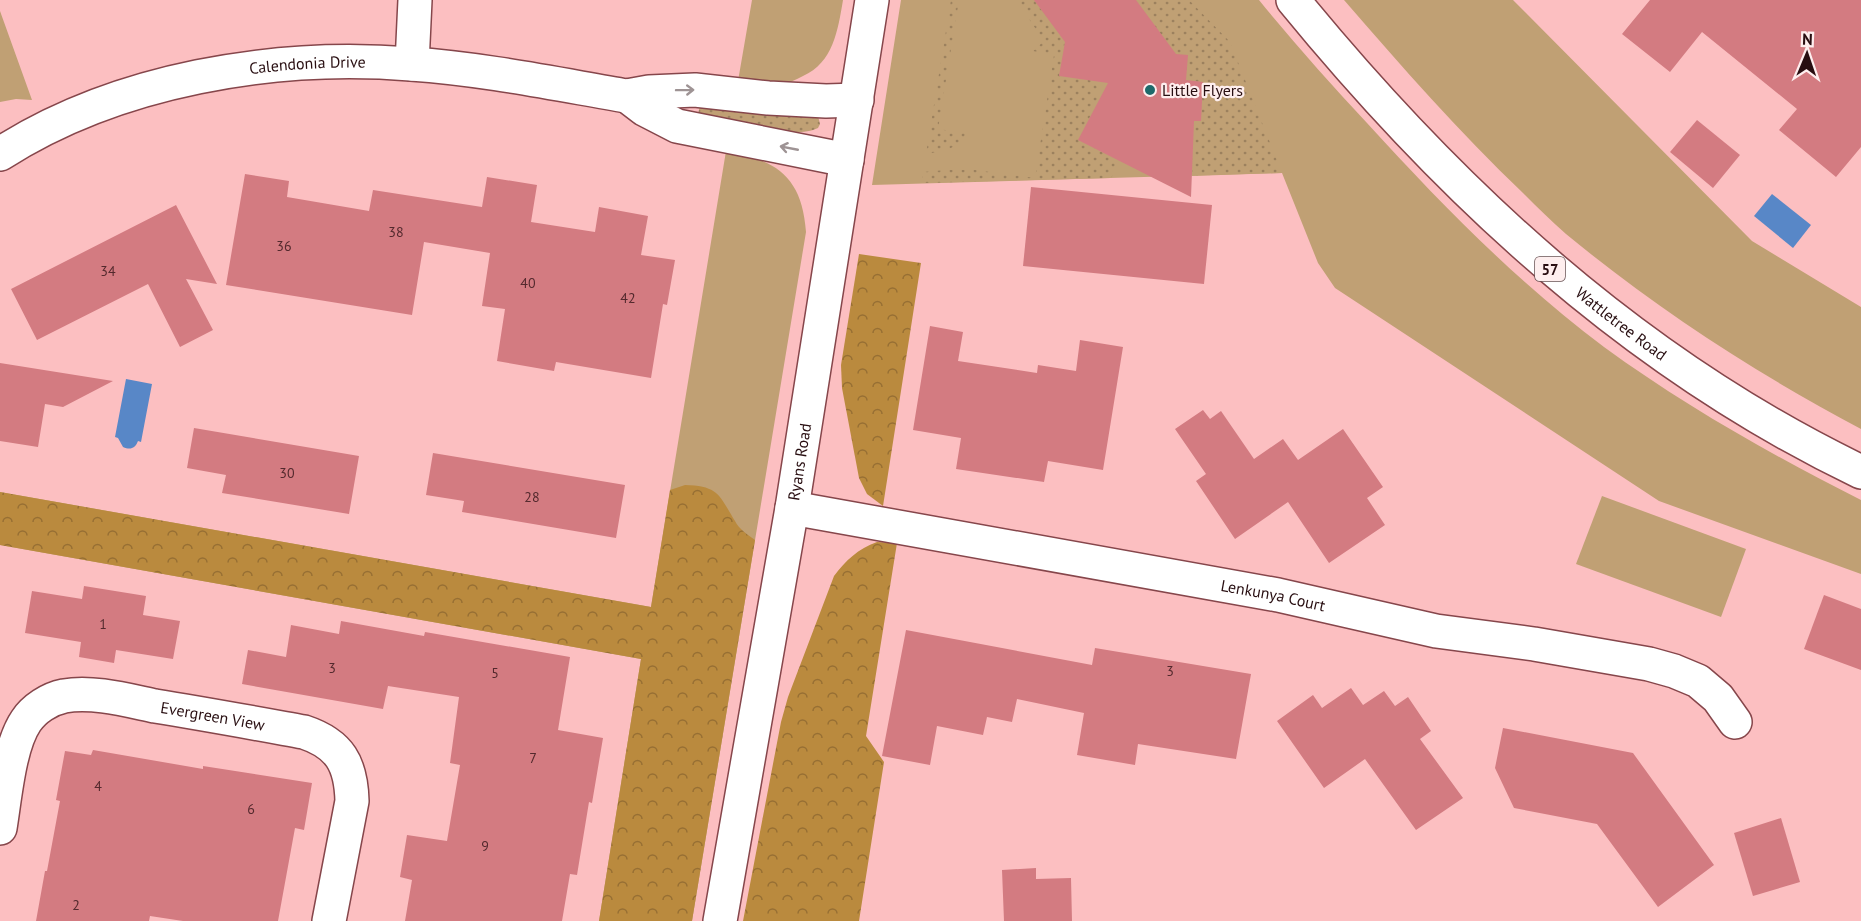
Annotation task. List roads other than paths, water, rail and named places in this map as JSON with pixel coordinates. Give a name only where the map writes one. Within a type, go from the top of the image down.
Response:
[{"type":"street","points":[[412,64],[416,0]]},
{"type":"street","name":"Ryans Road","points":[[720,921],[792,508],[872,0]]},
{"type":"street","name":"Wattletree Road","points":[[1293,0],[1365,84],[1426,149],[1488,211],[1550,268],[1622,327],[1688,374],[1768,424],[1861,472]]},
{"type":"street","name":"Calendonia Drive","points":[[0,154],[51,127],[136,93],[219,73],[274,65],[333,61],[412,64],[627,96],[650,92],[694,90],[791,99],[857,100]]},
{"type":"street","name":"Calendonia Drive","points":[[627,96],[654,115],[677,126],[847,159]]},
{"type":"street","name":"Lenkunya Court","points":[[792,508],[1278,595],[1436,631],[1534,644],[1649,664],[1698,681],[1718,698],[1735,722]]},
{"type":"street","name":"Evergreen View","points":[[0,828],[14,748],[19,734],[36,710],[62,697],[99,696],[304,732],[330,744],[340,753],[347,766],[352,791],[329,921]]},
{"type":"water","points":[[1772,194],[1811,225],[1793,248],[1754,216]]},
{"type":"water","points":[[126,379],[152,384],[141,442],[138,441],[130,449],[123,447],[115,437]]},
{"type":"place","name":"Little Flyers","points":[[1150,90]]}]
